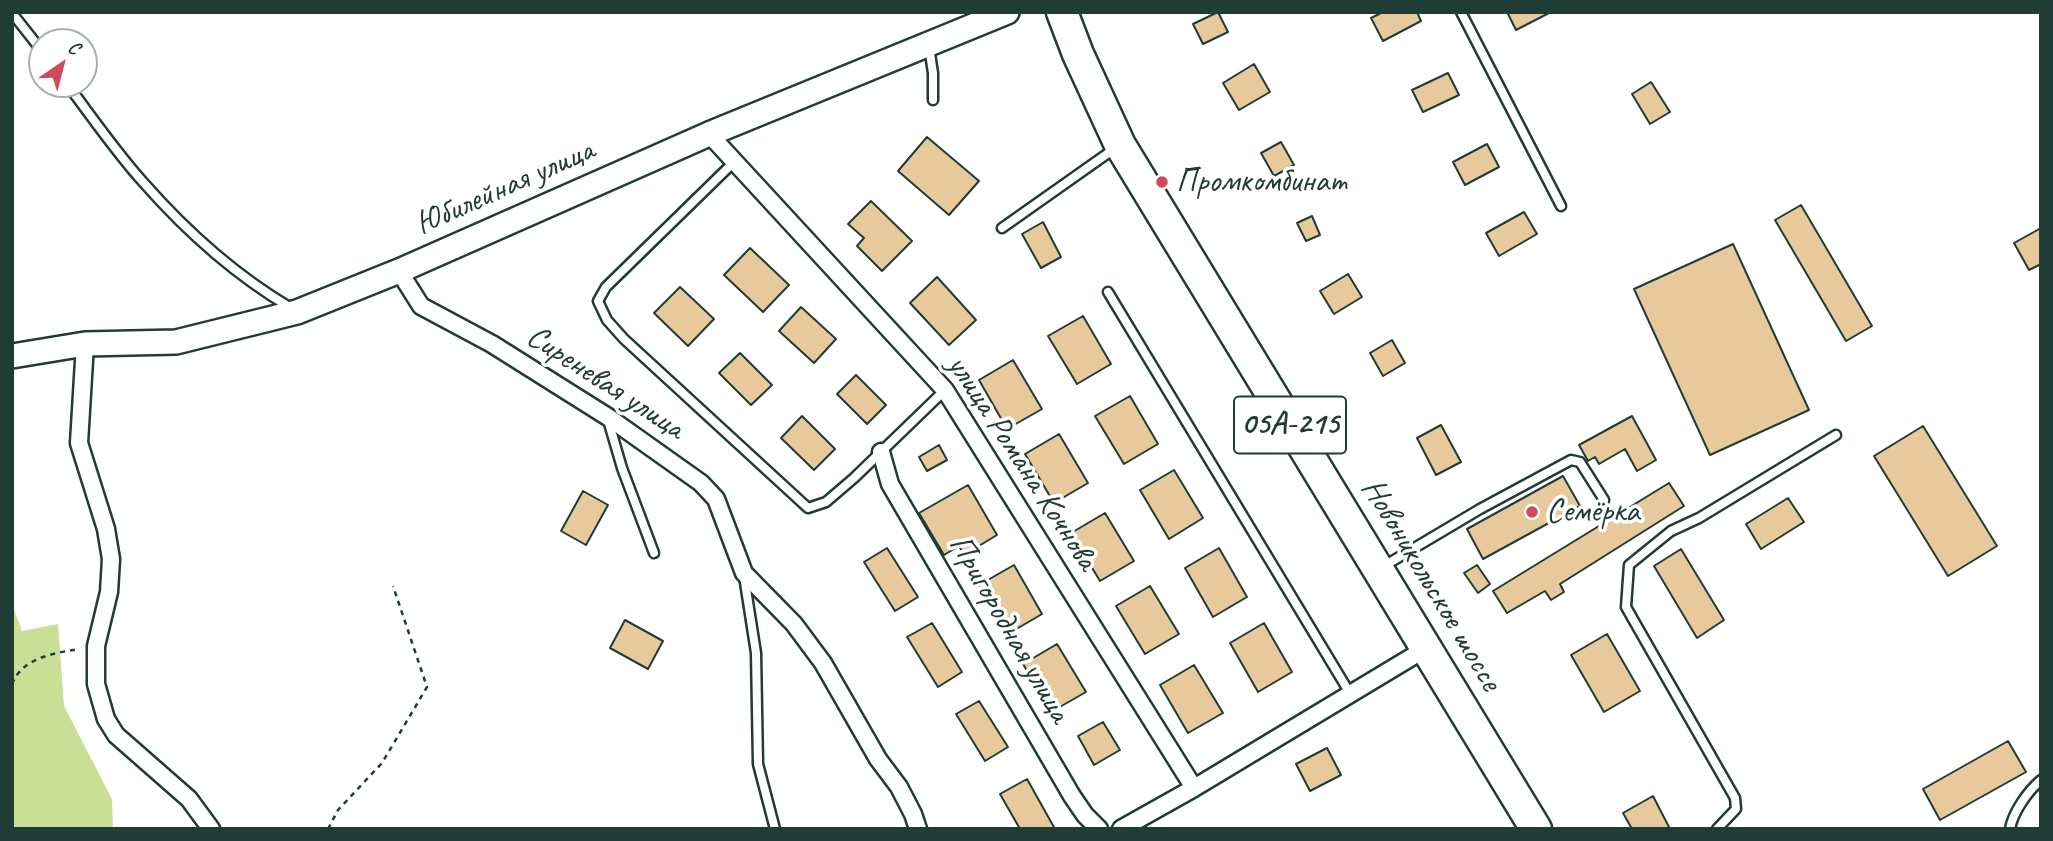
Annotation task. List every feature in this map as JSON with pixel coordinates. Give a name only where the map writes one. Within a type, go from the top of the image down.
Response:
[{"type":"highway","name":"Новоникольское шоссе","points":[[1062,12],[1078,54],[1120,145],[1536,829]]},
{"type":"street","name":"Юбилейная улица","points":[[12,356],[85,344],[176,342],[297,312],[399,271],[709,134],[1007,12]]},
{"type":"street","name":"улица Романа Кочнова","points":[[709,134],[946,390],[1194,788]]},
{"type":"street","name":"Сиреневая улица","points":[[399,271],[421,306],[492,344],[608,417],[701,483],[716,499],[744,573]]},
{"type":"street","points":[[85,344],[79,443],[106,529],[111,559],[109,592],[96,646],[96,684],[106,719],[116,735],[189,799],[211,829]]},
{"type":"street","name":"Пригородная улица","points":[[881,452],[890,484],[1072,796],[1099,829]]},
{"type":"street","points":[[744,573],[794,624],[823,663],[878,759],[898,787],[918,829]]},
{"type":"street","points":[[1121,829],[1426,649]]},
{"type":"lane","points":[[1461,12],[1561,206]]},
{"type":"lane","points":[[12,13],[28,33]]},
{"type":"lane","points":[[929,45],[933,100]]},
{"type":"lane","points":[[78,98],[143,182],[210,250],[259,289],[297,312]]},
{"type":"lane","points":[[1002,228],[1120,145]]},
{"type":"lane","points":[[734,161],[606,287],[598,300],[607,320],[624,339],[808,508],[826,502],[946,390]]},
{"type":"lane","points":[[1108,292],[1351,695]]},
{"type":"lane","points":[[608,417],[622,468],[654,553]]},
{"type":"lane","points":[[1717,829],[1736,809],[1735,798],[1626,607],[1629,565],[1671,531],[1699,518],[1836,435]]},
{"type":"lane","points":[[1379,569],[1480,509],[1571,460],[1580,462],[1604,500]]},
{"type":"lane","points":[[744,573],[756,653],[758,764],[775,829]]},
{"type":"lane","points":[[2010,829],[2012,821],[2041,780]]},
{"type":"path","points":[[328,829],[338,810],[382,763],[427,687],[393,586]]},
{"type":"path","points":[[12,684],[28,663],[62,652],[96,646]]},
{"type":"green space","points":[[12,604],[22,631],[58,624],[64,706],[112,799],[113,829],[12,829]]},
{"type":"building","points":[[1218,12],[1228,32],[1203,44],[1193,24]]},
{"type":"building","points":[[1383,12],[1417,12],[1421,21],[1383,41],[1371,18]]},
{"type":"building","points":[[1507,12],[1551,12],[1516,30]]},
{"type":"building","points":[[1254,64],[1270,92],[1239,110],[1223,83]]},
{"type":"building","points":[[1448,73],[1459,95],[1423,112],[1412,90]]},
{"type":"building","points":[[1651,82],[1670,112],[1650,124],[1632,94]]},
{"type":"building","points":[[927,137],[979,181],[949,215],[898,171]]},
{"type":"building","points":[[1281,142],[1294,165],[1274,176],[1261,153]]},
{"type":"building","points":[[1487,144],[1499,167],[1465,185],[1453,162]]},
{"type":"building","points":[[871,201],[912,241],[882,271],[857,246],[864,238],[848,224]]},
{"type":"building","points":[[1801,205],[1872,326],[1846,341],[1775,220]]},
{"type":"building","points":[[1524,212],[1537,234],[1499,256],[1486,233]]},
{"type":"building","points":[[1312,216],[1320,235],[1306,241],[1297,223]]},
{"type":"building","points":[[1043,222],[1061,257],[1041,268],[1022,234]]},
{"type":"building","points":[[2041,228],[2041,264],[2029,270],[2014,243]]},
{"type":"building","points":[[1733,244],[1809,410],[1710,455],[1634,289]]},
{"type":"building","points":[[750,248],[789,285],[763,312],[724,275]]},
{"type":"building","points":[[1348,274],[1362,297],[1334,314],[1320,291]]},
{"type":"building","points":[[937,277],[976,320],[949,345],[910,303]]},
{"type":"building","points":[[680,287],[714,319],[688,346],[654,313]]},
{"type":"building","points":[[801,307],[836,339],[814,363],[779,331]]},
{"type":"building","points":[[1083,316],[1111,364],[1077,384],[1048,336]]},
{"type":"building","points":[[1392,340],[1405,363],[1383,376],[1370,353]]},
{"type":"building","points":[[740,353],[772,385],[751,405],[719,373]]},
{"type":"building","points":[[1013,360],[1042,409],[1007,429],[979,380]]},
{"type":"building","points":[[856,375],[886,405],[867,424],[837,394]]},
{"type":"building","points":[[1130,396],[1158,444],[1124,464],[1095,416]]},
{"type":"building","points":[[802,416],[835,449],[814,470],[781,438]]},
{"type":"building","points":[[1632,416],[1656,460],[1637,471],[1625,449],[1599,464],[1595,457],[1588,461],[1579,445]]},
{"type":"building","points":[[1441,425],[1461,462],[1436,475],[1417,438]]},
{"type":"building","points":[[1923,426],[1997,546],[1948,576],[1874,456]]},
{"type":"building","points":[[1059,434],[1088,483],[1054,503],[1025,454]]},
{"type":"building","points":[[939,445],[947,460],[927,471],[919,457]]},
{"type":"building","points":[[1174,470],[1203,518],[1169,539],[1140,490]]},
{"type":"building","name":"Семёрка","points":[[1563,476],[1580,506],[1483,559],[1467,529]]},
{"type":"building","points":[[1669,483],[1684,506],[1560,584],[1564,592],[1551,600],[1545,591],[1507,613],[1493,591]]},
{"type":"building","points":[[968,485],[997,535],[964,555],[959,546],[944,555],[919,513]]},
{"type":"building","points":[[583,491],[608,505],[586,545],[561,531]]},
{"type":"building","points":[[1788,498],[1804,522],[1761,549],[1746,524]]},
{"type":"building","points":[[1105,513],[1134,561],[1100,581],[1071,533]]},
{"type":"building","points":[[887,548],[918,597],[895,611],[864,562]]},
{"type":"building","points":[[1219,548],[1247,597],[1213,617],[1185,568]]},
{"type":"building","points":[[1681,549],[1724,620],[1697,638],[1654,566]]},
{"type":"building","points":[[1014,565],[1042,614],[1008,634],[979,585]]},
{"type":"building","points":[[1477,565],[1490,584],[1478,593],[1464,573]]},
{"type":"building","points":[[1150,586],[1179,634],[1145,654],[1116,606]]},
{"type":"building","points":[[625,620],[663,641],[648,669],[610,648]]},
{"type":"building","points":[[932,623],[962,672],[938,687],[907,637]]},
{"type":"building","points":[[1264,623],[1292,672],[1258,692],[1230,643]]},
{"type":"building","points":[[1607,634],[1640,691],[1604,712],[1571,655]]},
{"type":"building","points":[[1057,644],[1086,692],[1051,712],[1023,664]]},
{"type":"building","points":[[1194,665],[1223,713],[1188,733],[1160,685]]},
{"type":"building","points":[[979,701],[1008,747],[985,761],[956,714]]},
{"type":"building","points":[[1103,722],[1120,750],[1094,765],[1078,736]]},
{"type":"building","points":[[2008,741],[2026,772],[1940,820],[1923,789]]},
{"type":"building","points":[[1327,748],[1341,775],[1310,791],[1296,764]]},
{"type":"building","points":[[1027,779],[1055,829],[1020,829],[1000,794]]},
{"type":"building","points":[[1653,796],[1670,829],[1632,829],[1623,813]]},
{"type":"place","name":"Промкомбинат","points":[[1162,182]]},
{"type":"place","name":"Семёрка","points":[[1532,512]]}]
